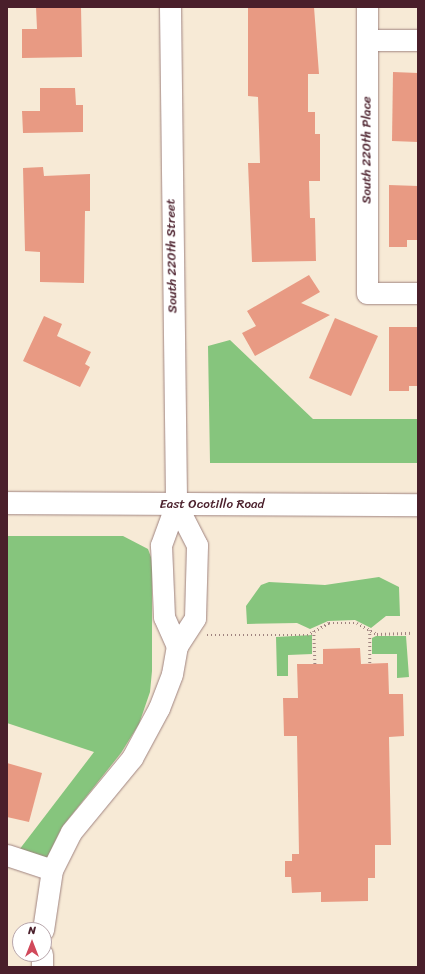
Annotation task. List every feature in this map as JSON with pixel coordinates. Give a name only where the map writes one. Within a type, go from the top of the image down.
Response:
[{"type":"main road","name":"East Ocotillo Road","points":[[7,503],[418,505]]},
{"type":"street","name":"South 220th Street","points":[[170,7],[176,504],[161,545],[164,617],[177,646]]},
{"type":"street","name":"South 220th Place","points":[[367,7],[367,293],[418,293]]},
{"type":"street","points":[[367,40],[418,40]]},
{"type":"street","name":"South 220th Street","points":[[44,922],[52,870],[71,832],[132,758],[159,708],[172,674],[177,646],[195,618],[197,545],[176,504]]},
{"type":"street","points":[[7,856],[52,870]]},
{"type":"path","points":[[206,635],[307,635],[329,623],[357,624],[377,634],[413,633]]},
{"type":"path","points":[[370,630],[370,664]]},
{"type":"path","points":[[314,631],[315,664]]},
{"type":"green space","points":[[230,340],[313,419],[418,419],[418,463],[210,463],[208,346]]},
{"type":"green space","points":[[7,536],[123,536],[148,549],[152,560],[152,671],[150,692],[139,724],[121,753],[62,827],[47,858],[19,850],[94,752],[7,723]]},
{"type":"green space","points":[[379,577],[399,587],[400,616],[386,616],[371,628],[355,620],[328,621],[310,629],[297,623],[247,624],[246,606],[261,585],[269,582],[325,585]]},
{"type":"green space","points":[[312,635],[312,654],[288,655],[288,676],[277,676],[276,637]]},
{"type":"green space","points":[[376,636],[406,636],[409,677],[397,678],[397,654],[372,654],[372,638]]},
{"type":"building","points":[[36,7],[81,7],[82,57],[22,58],[22,29],[37,29]]},
{"type":"building","points":[[248,7],[314,7],[319,74],[308,74],[308,112],[315,112],[315,134],[320,134],[320,181],[309,181],[310,218],[315,218],[316,261],[252,262],[248,163],[260,163],[258,97],[248,96]]},
{"type":"building","points":[[393,72],[418,73],[418,142],[392,141]]},
{"type":"building","points":[[40,88],[75,88],[76,105],[83,105],[83,132],[23,133],[22,111],[40,111]]},
{"type":"building","points":[[43,167],[44,176],[90,174],[90,211],[85,211],[84,283],[40,282],[40,252],[25,251],[23,168]]},
{"type":"building","points":[[389,185],[418,186],[418,240],[407,240],[407,247],[389,247]]},
{"type":"building","points":[[309,275],[320,292],[301,303],[330,315],[255,356],[242,333],[256,326],[247,311]]},
{"type":"building","points":[[44,316],[62,324],[57,336],[91,352],[85,364],[90,367],[80,387],[23,361]]},
{"type":"building","points":[[335,318],[378,336],[351,396],[309,378]]},
{"type":"building","points":[[389,327],[418,327],[418,386],[409,386],[409,391],[389,391]]},
{"type":"building","points":[[360,648],[361,664],[388,663],[389,694],[403,694],[404,736],[389,737],[391,845],[375,845],[375,878],[368,878],[368,901],[321,902],[321,892],[292,893],[291,877],[285,877],[285,861],[292,861],[292,854],[299,854],[297,736],[284,736],[283,698],[298,698],[297,664],[323,664],[323,649]]},
{"type":"building","points":[[7,763],[42,773],[29,822],[7,817]]}]
